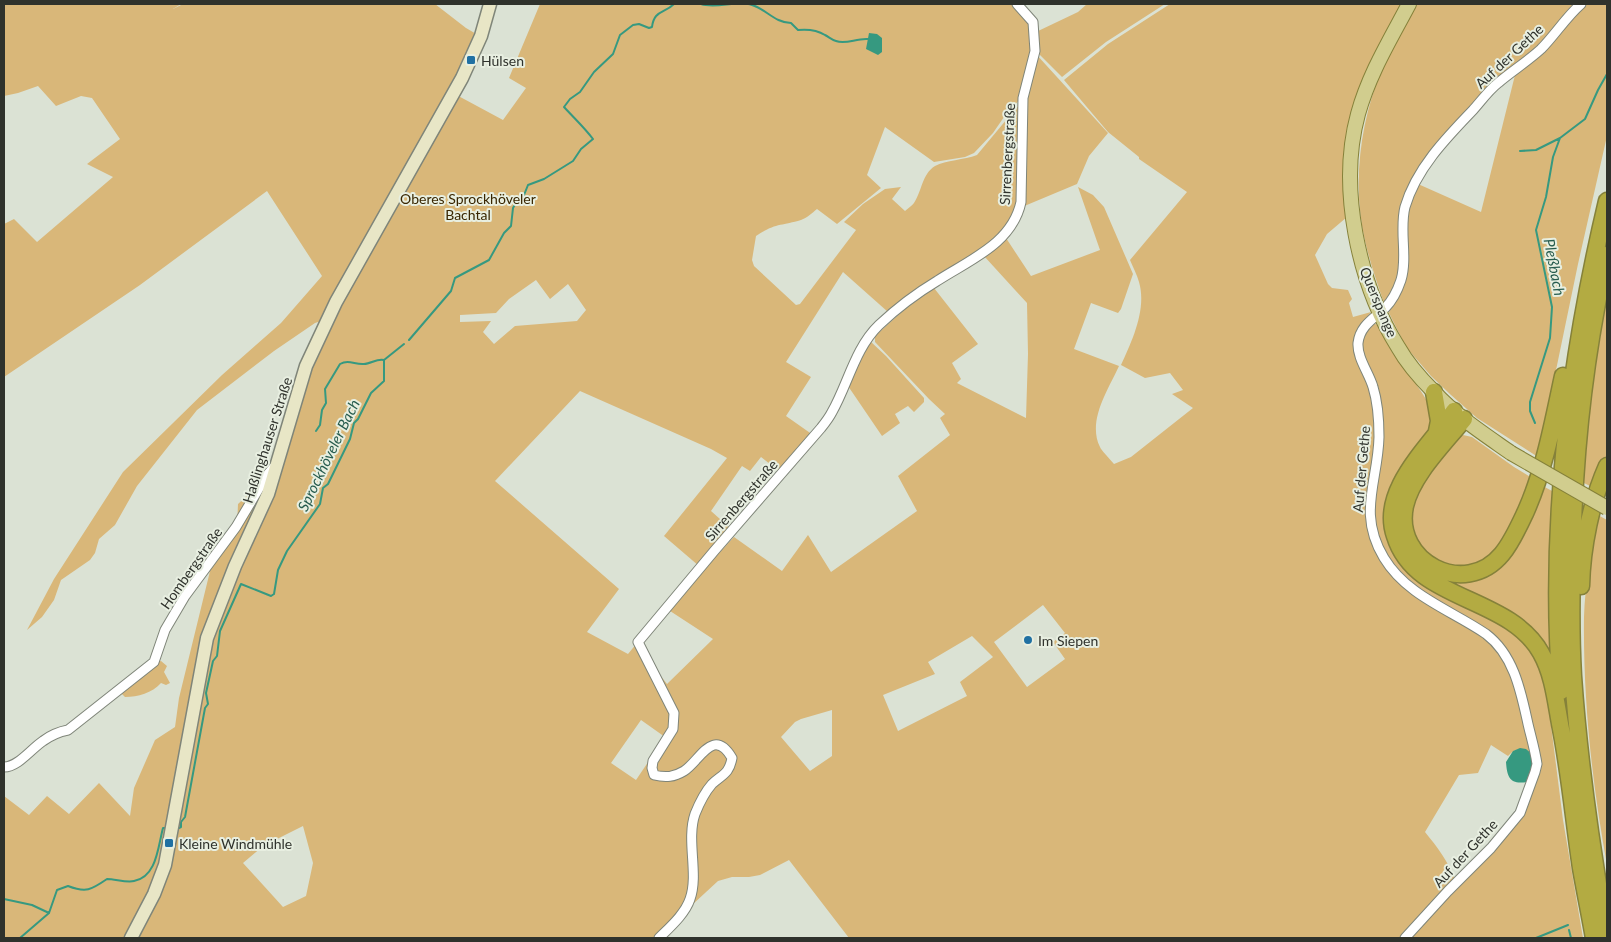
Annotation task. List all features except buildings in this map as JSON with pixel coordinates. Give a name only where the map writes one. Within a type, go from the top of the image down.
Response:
[{"type":"highway","points":[[1594,938],[1581,868],[1567,763],[1560,680],[1558,607],[1559,518],[1571,388],[1586,299],[1607,201]]},
{"type":"highway","points":[[1607,255],[1585,382],[1576,454],[1571,607],[1573,675],[1578,728],[1589,824],[1607,938]]},
{"type":"highway","points":[[1459,415],[1418,477],[1408,497],[1404,513],[1406,533],[1415,553],[1431,566],[1446,573],[1455,574],[1476,572],[1492,564],[1502,554],[1517,532],[1545,460],[1571,342],[1586,299]]},
{"type":"highway","points":[[1434,392],[1438,421],[1436,436]]},
{"type":"highway","points":[[1459,415],[1436,436],[1406,474],[1398,490],[1392,516],[1397,543],[1410,564],[1430,580],[1508,619],[1530,637],[1550,672],[1567,763]]},
{"type":"highway","points":[[1578,728],[1581,582],[1594,501],[1607,466]]},
{"type":"main road","name":"Haßlinghauser Straße","points":[[131,938],[154,894],[164,866],[207,638],[235,566],[268,494],[306,366],[336,302],[462,78],[481,36],[490,4]]},
{"type":"main road","name":"Querspange","points":[[1409,4],[1369,82],[1358,114],[1351,149],[1350,172],[1355,235],[1363,266],[1380,312],[1398,348],[1434,392],[1459,415],[1511,453],[1607,508]]},
{"type":"street","name":"Auf der Gethe","points":[[1405,938],[1436,903],[1491,848],[1520,813],[1536,772],[1537,764],[1519,684],[1505,656],[1487,635],[1425,598],[1401,580],[1388,563],[1376,542],[1370,512],[1372,484],[1378,451],[1378,415],[1373,387],[1359,353],[1358,345],[1363,328],[1386,307],[1396,292],[1402,278],[1405,209],[1414,183],[1427,162],[1496,84],[1541,49],[1581,4]]},
{"type":"street","name":"Sirrenbergstraße","points":[[660,938],[680,916],[690,900],[694,816],[711,785],[730,768],[732,758],[721,746],[710,746],[701,752],[686,770],[672,777],[654,775],[653,761],[673,729],[674,713],[638,642],[821,428],[832,412],[868,338],[879,325],[934,282],[998,242],[1016,218],[1021,202],[1023,98],[1035,51],[1034,22],[1022,5]]},
{"type":"street","name":"Hombergstraße","points":[[4,767],[7,768],[18,761],[54,734],[68,730],[154,662],[165,630],[185,596],[236,527],[267,475],[278,464]]},
{"type":"green space","name":"Oberes Sprockhöveler Bachtal","points":[[4,4],[181,4],[173,9],[183,4],[435,4],[478,35],[451,92],[503,120],[526,88],[509,78],[540,4],[1015,4],[1033,23],[1033,49],[1021,98],[974,153],[965,157],[934,162],[885,127],[867,175],[881,188],[837,224],[817,209],[803,219],[773,227],[756,236],[752,260],[754,266],[796,305],[800,304],[856,230],[844,222],[863,204],[885,189],[901,187],[892,199],[905,211],[914,203],[927,173],[931,169],[944,162],[977,155],[1022,101],[1018,205],[1012,218],[995,239],[985,247],[932,279],[888,312],[843,272],[786,362],[811,377],[786,416],[813,435],[780,472],[761,457],[750,471],[742,466],[711,511],[730,528],[699,566],[664,536],[727,458],[711,449],[580,391],[495,481],[619,589],[587,632],[628,654],[637,643],[646,660],[649,661],[667,684],[713,639],[667,609],[734,537],[782,571],[808,535],[831,572],[917,511],[898,476],[950,435],[940,418],[945,414],[875,342],[875,336],[905,309],[934,288],[978,344],[952,363],[961,379],[957,383],[1026,418],[1027,303],[984,256],[1006,238],[1031,276],[1100,250],[1078,187],[1093,195],[1104,207],[1133,274],[1118,313],[1091,303],[1074,349],[1119,366],[1097,416],[1096,427],[1100,447],[1114,464],[1131,457],[1193,408],[1172,394],[1183,390],[1170,373],[1145,378],[1121,365],[1137,325],[1141,303],[1139,282],[1130,260],[1187,192],[1139,159],[1139,157],[1108,132],[1064,80],[1108,44],[1170,4],[1404,4],[1360,89],[1349,125],[1344,162],[1347,217],[1327,234],[1315,255],[1328,284],[1332,288],[1348,290],[1352,299],[1349,303],[1353,317],[1371,312],[1360,326],[1355,346],[1371,392],[1376,416],[1377,438],[1366,521],[1376,548],[1393,574],[1412,591],[1413,586],[1392,565],[1382,547],[1373,519],[1373,492],[1380,452],[1382,425],[1375,390],[1361,346],[1363,335],[1372,323],[1378,325],[1392,352],[1431,408],[1433,416],[1431,429],[1407,460],[1390,494],[1388,522],[1392,544],[1404,563],[1419,577],[1435,588],[1489,613],[1522,635],[1533,650],[1541,667],[1545,678],[1563,820],[1583,938],[1408,938],[1522,813],[1538,770],[1538,750],[1531,728],[1527,729],[1533,755],[1520,749],[1508,756],[1491,745],[1478,773],[1459,775],[1425,832],[1442,855],[1455,880],[1402,938],[849,938],[789,860],[760,875],[732,877],[718,881],[692,905],[696,885],[693,846],[689,847],[690,883],[687,901],[678,916],[655,938],[4,938],[4,796],[29,815],[47,796],[69,814],[99,783],[130,816],[134,788],[155,740],[175,727],[179,698],[212,563],[237,527],[238,504],[252,491],[269,496],[304,383],[337,303],[431,141],[438,117],[383,210],[324,320],[315,323],[274,351],[197,410],[137,486],[115,525],[99,539],[95,553],[90,560],[61,580],[54,600],[42,617],[27,630],[54,579],[123,472],[222,375],[281,323],[322,276],[267,191],[140,285],[4,377],[4,224],[14,219],[37,242],[113,177],[87,164],[120,139],[92,98],[81,96],[56,106],[38,86],[4,96]],"holes":[[[536,280],[550,299],[568,284],[586,310],[577,321],[515,326],[494,344],[483,332],[491,321],[460,322],[460,315],[496,313],[509,299]],[[1043,605],[1065,633],[1053,642],[1065,659],[1027,687],[994,642]],[[972,636],[993,657],[960,682],[967,696],[898,731],[883,695],[935,674],[928,662]],[[832,710],[832,756],[810,771],[781,737],[795,722]],[[641,720],[665,737],[636,780],[611,763]],[[303,826],[313,863],[306,896],[283,907],[243,863],[263,846]]]},
{"type":"green space","points":[[1087,4],[1165,4],[1106,42],[1062,77],[1036,51],[1036,32],[1078,12]]},
{"type":"green space","points":[[1415,4],[1578,4],[1540,48],[1494,83],[1426,161],[1403,207],[1400,276],[1394,290],[1384,303],[1369,257],[1361,219],[1359,198],[1360,154],[1374,89],[1386,60]]},
{"type":"green space","points":[[1584,4],[1607,4],[1607,136],[1538,457],[1477,418],[1431,376],[1406,347],[1389,313],[1406,235],[1409,209],[1418,184],[1481,212],[1516,71]]},
{"type":"green space","points":[[1036,54],[1108,133],[1089,156],[1077,184],[1022,207],[1025,98]]},
{"type":"green space","points":[[1607,296],[1607,456],[1596,489],[1580,481],[1591,389]]},
{"type":"green space","points":[[870,341],[924,398],[924,402],[914,412],[908,406],[895,414],[900,423],[882,436],[848,386]]},
{"type":"green space","points":[[1450,426],[1415,472],[1404,492],[1401,503],[1400,523],[1404,541],[1413,556],[1427,568],[1442,576],[1460,578],[1478,575],[1495,564],[1510,547],[1522,527],[1539,484],[1554,492],[1550,594],[1553,673],[1540,645],[1525,628],[1509,616],[1453,589],[1419,568],[1406,553],[1397,534],[1395,511],[1402,489],[1423,455]]},
{"type":"green space","points":[[1460,436],[1472,437],[1532,478],[1502,544],[1479,564],[1457,568],[1428,559],[1408,525],[1417,485]]},
{"type":"green space","points":[[1598,515],[1607,520],[1607,865],[1590,741],[1584,648],[1586,592]]},
{"type":"green space","points":[[161,661],[167,666],[164,672],[170,683],[166,685],[161,683],[149,692],[135,696],[125,697],[120,692],[156,662]]},
{"type":"shaded area","points":[[869,33],[877,34],[882,38],[882,52],[878,55],[866,49]]},
{"type":"shaded area","points":[[1520,748],[1526,749],[1533,755],[1534,771],[1527,782],[1521,783],[1510,779],[1506,762],[1513,751]]},
{"type":"waterway","name":"Sprockhöveler Bach","points":[[409,340],[451,291],[455,278],[489,260],[504,233],[511,226],[513,208],[524,195],[528,185],[544,179],[573,161],[581,149],[593,139],[564,107],[570,99],[580,92],[594,72],[613,54],[620,35],[633,25],[639,24],[649,28],[652,27],[657,15],[674,4]]},
{"type":"waterway","points":[[701,4],[713,6],[752,5],[780,21],[791,23],[798,30],[816,31],[840,42],[868,39]]},
{"type":"waterway","name":"Pleßbach","points":[[1535,423],[1530,411],[1530,402],[1550,338],[1552,307],[1536,230],[1546,197],[1553,157],[1560,138],[1585,119],[1607,74]]},
{"type":"waterway","points":[[1520,151],[1536,150],[1560,138]]},
{"type":"waterway","name":"Sprockhöveler Bach","points":[[179,828],[185,817],[205,708],[208,704],[206,693],[213,661],[217,656],[220,631],[241,584],[271,596],[274,594],[278,570],[287,551],[320,504],[323,488],[328,484],[350,439],[354,423],[358,419],[371,393],[384,381],[384,360],[404,344]]},
{"type":"waterway","points":[[316,431],[320,425],[322,410],[326,403],[325,389],[340,364],[346,362],[364,364],[384,360]]},
{"type":"waterway","name":"Sprockhöveler Bach","points":[[20,938],[49,913],[57,890],[68,886],[84,890],[97,886],[107,879],[131,881],[148,874],[158,852],[163,828],[166,828]]},
{"type":"waterway","points":[[4,899],[32,905],[49,913]]},
{"type":"waterway","points":[[1536,938],[1568,925]]},
{"type":"waterway","points":[[1569,930],[1571,938]]},
{"type":"place","name":"Hülsen","points":[[471,60]]},
{"type":"place","name":"Im Siepen","points":[[1028,640]]},
{"type":"place","name":"Kleine Windmühle","points":[[169,843]]}]
